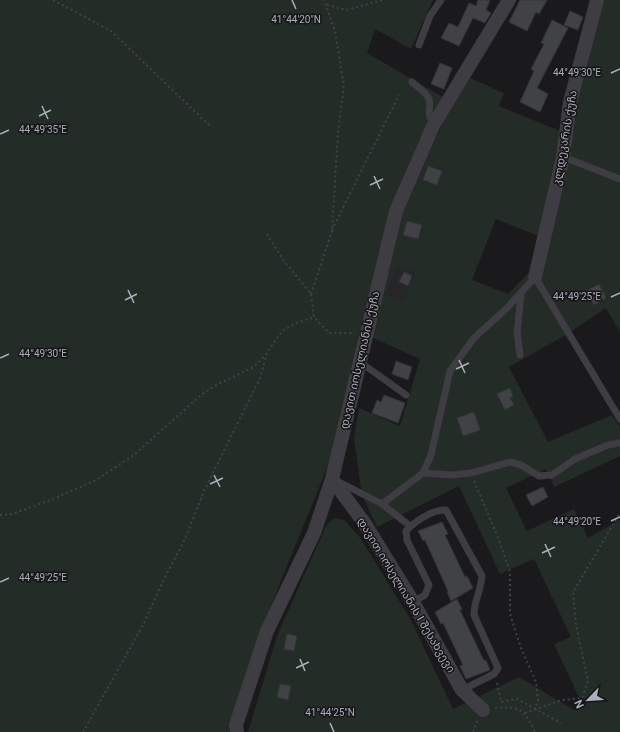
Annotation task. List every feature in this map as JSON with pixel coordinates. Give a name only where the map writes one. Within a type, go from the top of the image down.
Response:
[{"type":"street","name":"დავით იოსელიანის ქუჩა","points":[[237,732],[236,725],[267,631],[314,533],[332,478],[396,211],[434,124],[509,0]]},
{"type":"street","name":"კლდეკარის ქუჩა","points":[[535,277],[563,157],[570,102],[597,0]]},
{"type":"street","name":"დავით იოსელიანის I შესახვევი","points":[[332,478],[365,524],[413,602],[462,690],[483,710]]},
{"type":"lane","points":[[419,45],[430,16],[439,0]]},
{"type":"lane","points":[[412,82],[423,91],[428,98],[428,115],[434,124]]},
{"type":"lane","points":[[563,157],[620,179]]},
{"type":"lane","points":[[382,504],[423,473],[431,455],[450,371],[474,338],[521,294],[535,277],[620,419]]},
{"type":"lane","points":[[520,355],[517,333],[521,294]]},
{"type":"lane","points":[[359,362],[406,395]]},
{"type":"lane","points":[[423,473],[452,475],[471,473],[510,462],[521,465],[539,476],[552,475],[575,459],[608,445],[620,443]]},
{"type":"lane","points":[[332,478],[382,504],[410,526]]},
{"type":"lane","points":[[413,602],[425,595],[429,585],[407,540],[406,531],[410,526],[439,510],[446,510],[482,576],[482,584],[474,607],[474,615],[498,668],[494,674],[462,690]]},
{"type":"path","points":[[53,0],[111,31],[210,126]]},
{"type":"path","points":[[324,0],[335,31],[344,85],[338,133],[332,231]]},
{"type":"path","points":[[327,5],[346,10],[383,0]]},
{"type":"path","points":[[366,332],[329,333],[314,317],[311,294],[332,231],[399,95]]},
{"type":"path","points":[[267,234],[284,261],[311,294]]},
{"type":"path","points":[[0,515],[12,514],[53,499],[96,480],[134,455],[200,396],[216,385],[254,367],[267,353],[282,331],[296,323],[314,317]]},
{"type":"path","points":[[83,732],[143,625],[163,581],[184,541],[204,491],[260,378],[267,353]]},
{"type":"path","points":[[471,473],[510,572],[510,614],[521,648],[536,682],[538,701],[534,709]]},
{"type":"path","points":[[525,712],[562,700],[582,698],[588,681],[576,625],[572,592],[620,513]]},
{"type":"path","points":[[494,674],[502,702],[517,699],[561,723]]},
{"type":"path","points":[[483,710],[513,707],[525,712],[535,732]]},
{"type":"shaded area","points":[[0,0],[433,0],[411,49],[375,29],[367,53],[443,97],[411,159],[392,208],[330,461],[282,578],[251,661],[229,732],[0,732]]},
{"type":"shaded area","points":[[602,0],[620,0],[620,332],[606,308],[564,336],[509,367],[548,442],[612,415],[620,427],[620,456],[554,487],[546,469],[506,488],[527,531],[574,509],[588,538],[620,520],[620,732],[248,732],[277,636],[326,526],[334,518],[344,520],[359,536],[411,620],[453,709],[519,677],[574,710],[583,706],[554,644],[571,637],[534,559],[500,574],[459,486],[377,527],[362,495],[354,438],[359,408],[400,426],[420,359],[371,337],[399,220],[447,114],[470,78],[504,93],[499,106],[560,131],[578,93]],"holes":[[[496,219],[543,238],[529,273],[508,294],[472,280]],[[398,266],[415,273],[403,301],[386,294]]]},
{"type":"shaded area","points":[[398,266],[415,273],[403,301],[386,294]]},
{"type":"building","points":[[478,0],[490,0],[486,10],[491,13],[485,23],[473,18],[459,46],[441,38],[449,23],[458,27],[469,3],[476,6]]},
{"type":"building","points":[[520,0],[547,0],[539,14],[536,12],[527,31],[509,22]]},
{"type":"building","points":[[570,11],[583,17],[578,30],[564,25]]},
{"type":"building","points":[[552,20],[568,28],[537,88],[548,94],[540,112],[520,102],[534,71],[531,69],[544,44],[541,43]]},
{"type":"building","points":[[440,63],[452,68],[444,89],[431,84]]},
{"type":"building","points":[[428,166],[442,171],[437,185],[423,180]]},
{"type":"building","points":[[407,221],[422,225],[418,239],[403,235]]},
{"type":"building","points":[[404,272],[412,276],[408,286],[399,282]]},
{"type":"building","points":[[599,284],[606,298],[594,305],[586,291]]},
{"type":"building","points":[[396,361],[412,367],[408,380],[392,374]]},
{"type":"building","points":[[510,388],[513,396],[510,398],[514,405],[505,410],[497,394]]},
{"type":"building","points":[[384,395],[405,403],[398,423],[372,413],[377,400],[381,402]]},
{"type":"building","points":[[474,412],[480,430],[463,436],[457,418]]},
{"type":"building","points":[[543,487],[548,497],[532,506],[526,495]]},
{"type":"building","points":[[442,522],[448,534],[445,535],[465,577],[467,576],[473,588],[451,601],[425,540],[423,541],[418,531]]},
{"type":"building","points":[[457,599],[462,609],[460,610],[484,661],[486,660],[490,670],[466,679],[460,666],[463,665],[443,623],[441,624],[435,612]]},
{"type":"building","points":[[287,634],[297,636],[294,651],[284,649]]},
{"type":"building","points":[[280,684],[291,686],[288,700],[277,697]]}]
